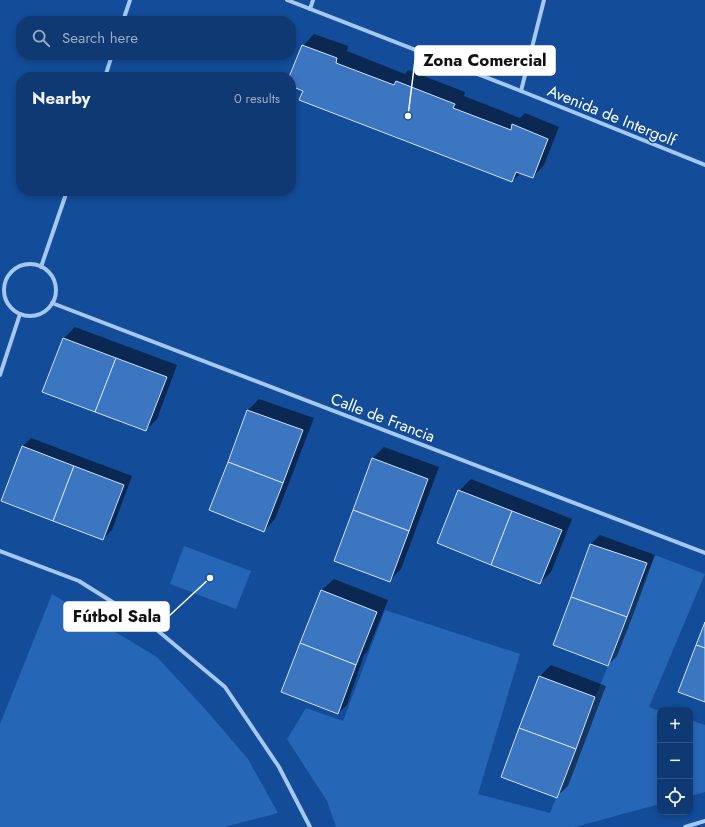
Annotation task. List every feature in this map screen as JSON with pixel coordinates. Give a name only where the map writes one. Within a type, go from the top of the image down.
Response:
[{"type":"street","points":[[125,16],[130,0]]},
{"type":"street","name":"Avenida de Intergolf","points":[[287,0],[521,91],[705,165]]},
{"type":"street","points":[[310,9],[313,0]]},
{"type":"street","points":[[521,91],[544,0]]},
{"type":"street","points":[[107,72],[110,60]]},
{"type":"street","points":[[41,267],[65,196]]},
{"type":"street","points":[[33,264],[41,267],[49,272],[55,285],[55,294],[52,303],[46,310],[36,315],[27,316],[16,312],[9,306],[5,298],[2,285],[13,270],[21,266],[33,264]]},
{"type":"street","name":"Calle de Francia","points":[[52,303],[705,553]]},
{"type":"street","points":[[0,375],[20,314]]},
{"type":"street","points":[[0,551],[79,581],[157,630],[225,688],[279,767],[310,827]]},
{"type":"street","points":[[685,827],[705,821]]},
{"type":"shaded area","points":[[184,546],[251,571],[236,609],[170,584]]},
{"type":"shaded area","points":[[655,555],[705,574],[649,707],[657,710],[657,805],[575,827],[336,827],[327,801],[287,739],[306,708],[343,721],[385,610],[520,654],[478,794],[550,813],[627,617]]},
{"type":"shaded area","points":[[52,594],[157,657],[206,710],[248,759],[278,813],[224,827],[0,827],[0,724]]},
{"type":"shaded area","points":[[693,721],[705,725],[705,792],[693,795]]},
{"type":"building","points":[[302,45],[337,58],[336,63],[394,85],[396,81],[455,104],[453,108],[511,130],[512,124],[548,139],[533,178],[516,172],[512,182],[299,100],[303,91],[296,88],[296,72],[291,72]]},
{"type":"building","points":[[63,338],[116,358],[95,412],[42,392]]},
{"type":"building","points":[[116,358],[167,377],[146,431],[95,412]]},
{"type":"building","points":[[247,410],[303,430],[283,483],[228,462]]},
{"type":"building","points":[[22,446],[74,466],[53,521],[1,501]]},
{"type":"building","points":[[372,458],[428,479],[409,531],[353,510]]},
{"type":"building","points":[[228,462],[283,483],[264,532],[209,510]]},
{"type":"building","points":[[74,466],[124,485],[103,540],[53,521]]},
{"type":"building","points":[[458,490],[512,511],[491,565],[437,543]]},
{"type":"building","points":[[353,510],[409,531],[390,582],[334,561]]},
{"type":"building","points":[[512,511],[562,530],[540,584],[491,565]]},
{"type":"building","points":[[590,544],[647,563],[627,617],[571,597]]},
{"type":"building","points":[[321,590],[377,612],[356,665],[300,643]]},
{"type":"building","points":[[571,597],[627,617],[608,666],[553,645]]},
{"type":"building","points":[[705,622],[705,648],[696,645]]},
{"type":"building","points":[[300,643],[356,665],[338,714],[281,692]]},
{"type":"building","points":[[696,645],[705,648],[705,702],[678,692]]},
{"type":"building","points":[[539,676],[595,697],[576,749],[519,728]]},
{"type":"building","points":[[519,728],[576,749],[557,798],[501,777]]},
{"type":"place","name":"Zona Comercial","points":[[408,116]]},
{"type":"place","name":"Fútbol Sala","points":[[210,578]]}]
